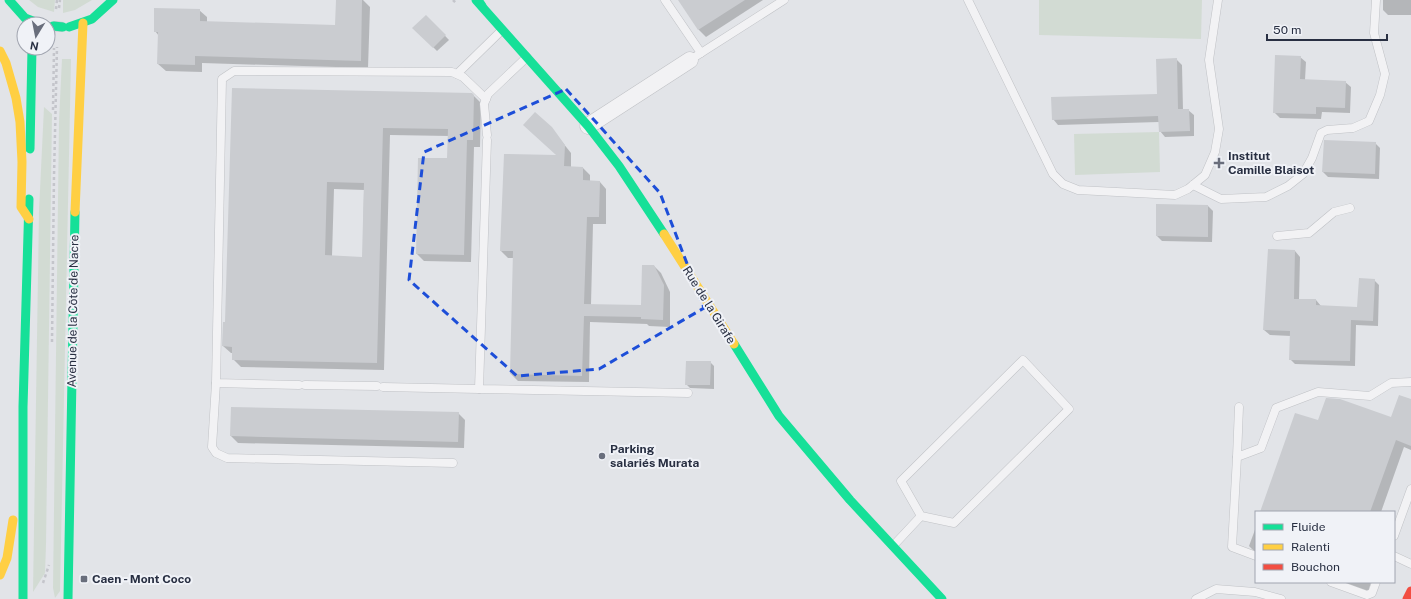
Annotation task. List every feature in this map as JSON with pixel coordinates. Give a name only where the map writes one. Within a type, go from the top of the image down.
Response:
[{"type":"main road","points":[[10,0],[22,16]]},
{"type":"main road","points":[[56,26],[72,27],[83,23],[101,12],[113,0]]},
{"type":"main road","name":"Rue de la Girafe","points":[[479,2],[588,126],[619,166],[779,416],[847,497],[942,599]]},
{"type":"main road","name":"Avenue de la Côte de Nacre","points":[[68,599],[76,193],[79,88],[83,23]]},
{"type":"main road","points":[[1,55],[16,98],[20,122],[22,162],[21,206],[29,219]]},
{"type":"main road","points":[[23,599],[24,407],[32,56]]},
{"type":"main road","points":[[0,575],[7,558],[12,524],[24,407]]},
{"type":"main road","points":[[65,599],[68,589]]},
{"type":"main road","points":[[1407,599],[1411,591]]},
{"type":"street","points":[[588,126],[695,57]]},
{"type":"lane","points":[[665,0],[695,57],[784,0]]},
{"type":"lane","points":[[968,0],[1053,174],[1063,184],[1078,190],[1154,194],[1175,194],[1193,185],[1205,175],[1215,152],[1220,129],[1208,60],[1218,0]]},
{"type":"lane","points":[[1193,185],[1221,199],[1266,197],[1288,186],[1303,174],[1312,158],[1321,133],[1327,130],[1353,128],[1369,121],[1380,95],[1384,74],[1374,33],[1376,0]]},
{"type":"lane","points":[[457,74],[502,29]]},
{"type":"lane","points":[[479,389],[487,137],[484,104],[488,94],[527,57]]},
{"type":"lane","points":[[453,463],[227,458],[216,453],[212,446],[216,383],[222,79],[234,71],[452,72],[463,77],[486,99]]},
{"type":"lane","points":[[1277,236],[1309,233],[1334,212],[1350,208]]},
{"type":"lane","points":[[1023,360],[1069,409],[954,523],[921,516],[901,481],[1023,360]]},
{"type":"lane","points":[[1237,457],[1261,448],[1276,408],[1318,392],[1370,396],[1391,383],[1411,382]]},
{"type":"lane","points":[[216,383],[688,393]]},
{"type":"lane","points":[[1239,407],[1232,547],[1255,556]]},
{"type":"lane","points":[[1395,533],[1411,489]]},
{"type":"lane","points":[[892,547],[921,516]]},
{"type":"lane","points":[[1395,556],[1411,564]]},
{"type":"lane","points":[[1334,583],[1367,595],[1372,593],[1376,583]]},
{"type":"lane","points":[[1196,599],[1209,591],[1221,589],[1255,592],[1282,599]]},
{"type":"path","points":[[58,0],[58,10]]},
{"type":"path","points":[[54,56],[54,110]]},
{"type":"highlighted area","points":[[566,89],[660,193],[704,308],[599,369],[517,376],[409,280],[424,152]]},
{"type":"shaded area","points":[[29,0],[55,0],[54,12],[38,7]]},
{"type":"shaded area","points":[[63,0],[92,0],[75,10],[63,13]]},
{"type":"shaded area","points":[[1039,0],[1202,0],[1201,39],[1039,35]]},
{"type":"shaded area","points":[[62,59],[71,59],[60,591],[55,598],[53,588],[59,121]]},
{"type":"shaded area","points":[[44,107],[52,114],[46,545],[45,573],[33,592],[39,211]]},
{"type":"shaded area","points":[[1159,132],[1160,172],[1075,175],[1074,134]]},
{"type":"building","points":[[336,0],[362,0],[361,61],[195,56],[195,65],[157,64],[158,32],[154,32],[154,8],[200,9],[200,21],[335,25]]},
{"type":"building","points":[[678,0],[745,0],[698,30]]},
{"type":"building","points":[[426,15],[446,35],[433,48],[412,28]]},
{"type":"building","points":[[1275,55],[1301,56],[1300,79],[1346,81],[1345,108],[1316,107],[1316,114],[1273,113]]},
{"type":"building","points":[[1177,58],[1178,109],[1189,109],[1190,131],[1159,132],[1158,116],[1052,120],[1051,97],[1157,94],[1156,59]]},
{"type":"building","points":[[232,88],[472,93],[474,95],[473,140],[467,140],[464,255],[416,254],[418,158],[447,158],[448,129],[383,128],[377,363],[232,360],[232,347],[222,346],[223,322],[225,322]],"holes":[[[327,182],[364,183],[362,257],[325,255]]]},
{"type":"building","points":[[535,112],[552,127],[565,145],[564,166],[583,167],[583,180],[600,181],[599,217],[587,217],[584,304],[641,305],[642,265],[654,265],[664,285],[663,320],[641,319],[641,317],[584,316],[582,376],[510,374],[513,251],[500,251],[504,154],[556,155],[523,125]]},
{"type":"building","points":[[1324,140],[1376,142],[1375,174],[1322,172]]},
{"type":"building","points":[[1156,204],[1208,205],[1208,237],[1156,236]]},
{"type":"building","points":[[1268,249],[1295,250],[1294,299],[1316,299],[1316,305],[1357,307],[1359,278],[1375,279],[1373,321],[1351,320],[1350,361],[1289,360],[1290,331],[1263,330]]},
{"type":"building","points":[[686,361],[711,361],[710,385],[685,385]]},
{"type":"building","points":[[1399,395],[1411,399],[1411,446],[1396,440],[1370,511],[1260,511],[1295,413],[1318,420],[1326,398],[1340,399],[1391,417]]},
{"type":"building","points":[[231,407],[459,412],[458,442],[230,436]]},
{"type":"traffic: fast","points":[[9,0],[23,16]]},
{"type":"traffic: fast","points":[[69,27],[92,19],[113,0]]},
{"type":"traffic: fast","points":[[476,0],[588,126],[619,166],[664,234]]},
{"type":"traffic: fast","points":[[478,0],[482,6]]},
{"type":"traffic: fast","points":[[56,26],[63,27]]},
{"type":"traffic: fast","points":[[30,149],[32,56]]},
{"type":"traffic: fast","points":[[23,599],[23,407],[29,199]]},
{"type":"traffic: fast","points":[[68,599],[75,212]]},
{"type":"traffic: fast","points":[[734,344],[779,416],[850,500],[942,599]]},
{"type":"traffic: slow","points":[[75,212],[83,23]]},
{"type":"traffic: slow","points":[[0,51],[6,63],[16,98],[20,122],[22,162],[21,207],[29,219]]},
{"type":"traffic: slow","points":[[664,234],[734,344]]},
{"type":"traffic: slow","points":[[0,575],[7,558],[13,520]]},
{"type":"traffic: jam","points":[[1407,599],[1411,591]]},
{"type":"place","name":"Institut Camille Blaisot","points":[[1219,163]]},
{"type":"place","name":"Parking salariés Murata","points":[[602,456]]},
{"type":"place","name":"Caen - Mont Coco","points":[[84,579]]}]
